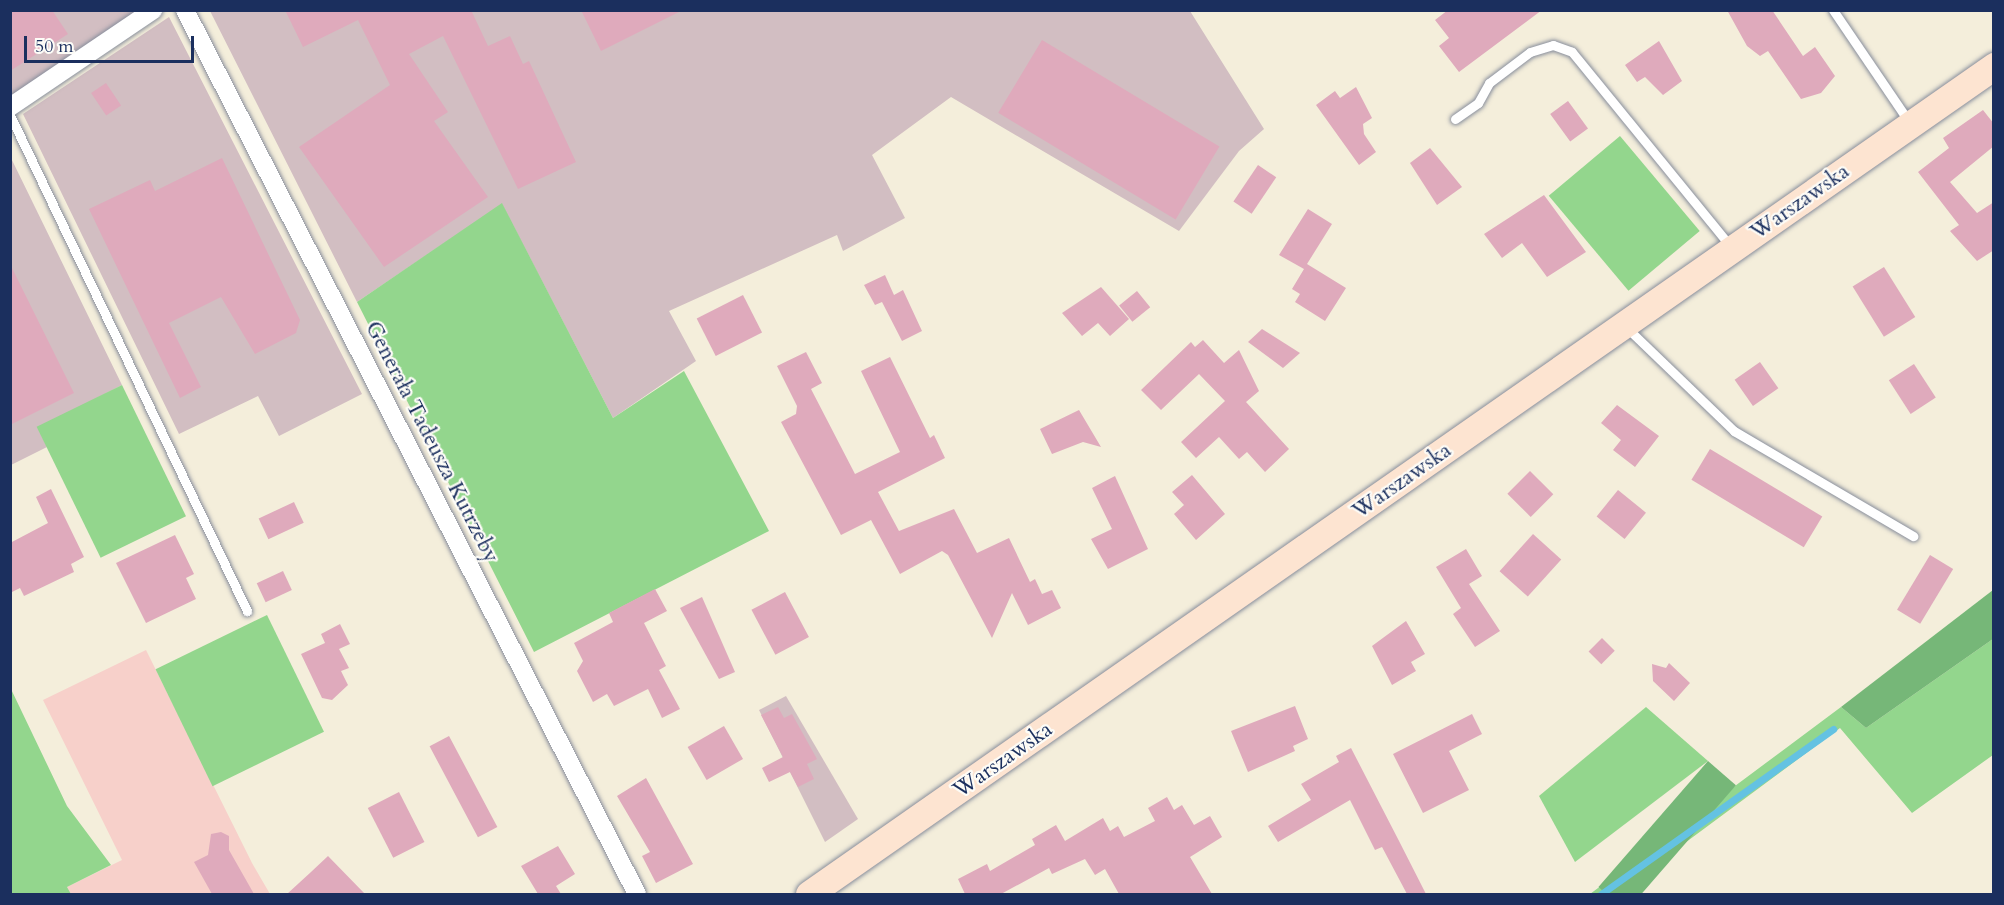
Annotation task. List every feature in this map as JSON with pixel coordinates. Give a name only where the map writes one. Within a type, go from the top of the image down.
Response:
[{"type":"main road","name":"Warszawska","points":[[809,894],[1994,66]]},
{"type":"street","points":[[10,107],[153,10]]},
{"type":"street","name":"Generała Tadeusza Kutrzeby","points":[[185,10],[637,894]]},
{"type":"lane","points":[[1833,10],[1910,124]]},
{"type":"lane","points":[[1455,119],[1478,103],[1489,83],[1530,51],[1553,45],[1572,52],[1733,249]]},
{"type":"lane","points":[[10,115],[247,611]]},
{"type":"lane","points":[[1624,325],[1734,431],[1913,536]]},
{"type":"shaded area","points":[[11,11],[142,11],[11,98]]},
{"type":"shaded area","points":[[210,11],[1190,11],[1264,129],[1239,151],[1179,231],[951,97],[872,155],[905,218],[843,251],[837,235],[669,311],[696,361],[613,418],[502,204],[357,302]]},
{"type":"shaded area","points":[[169,17],[362,394],[279,436],[258,396],[179,434],[23,114]]},
{"type":"shaded area","points":[[10,156],[122,385],[38,428],[47,447],[11,465]]},
{"type":"shaded area","points":[[146,650],[252,863],[270,894],[71,894],[67,887],[122,860],[43,700]]},
{"type":"shaded area","points":[[786,696],[858,819],[825,842],[759,710]]},
{"type":"green space","points":[[1620,136],[1700,231],[1628,291],[1549,196]]},
{"type":"green space","points":[[502,203],[613,418],[684,371],[769,531],[534,652],[357,302]]},
{"type":"green space","points":[[122,385],[186,516],[101,558],[37,427]]},
{"type":"green space","points":[[1993,590],[1993,639],[1866,728],[1841,707]]},
{"type":"green space","points":[[267,615],[324,732],[213,786],[156,669]]},
{"type":"green space","points":[[1993,639],[1993,755],[1912,813],[1840,728],[1616,894],[1590,894],[1841,707],[1866,728]]},
{"type":"green space","points":[[10,687],[67,806],[111,865],[67,887],[71,894],[11,894]]},
{"type":"green space","points":[[1646,707],[1708,761],[1575,862],[1539,796]]},
{"type":"green space","points":[[1708,761],[1736,785],[1641,894],[1606,894],[1598,887]]},
{"type":"building","points":[[10,10],[52,10],[68,34],[10,71]]},
{"type":"building","points":[[285,10],[471,10],[488,46],[510,36],[523,64],[529,61],[576,162],[518,189],[443,36],[409,54],[448,112],[434,121],[488,197],[384,267],[299,147],[390,85],[358,20],[303,47]]},
{"type":"building","points":[[581,10],[683,10],[601,51]]},
{"type":"building","points":[[1448,10],[1542,10],[1459,72],[1439,46],[1449,38],[1435,20]]},
{"type":"building","points":[[1727,10],[1772,10],[1803,56],[1815,47],[1835,76],[1821,93],[1801,99],[1768,51],[1760,56],[1747,46]]},
{"type":"building","points":[[1042,40],[1219,147],[1176,219],[998,113]]},
{"type":"building","points":[[1659,41],[1682,81],[1663,95],[1645,77],[1637,82],[1625,65]]},
{"type":"building","points":[[106,83],[121,105],[106,115],[91,93]]},
{"type":"building","points":[[1356,87],[1372,118],[1363,124],[1364,134],[1376,152],[1359,165],[1316,105],[1335,91],[1340,98]]},
{"type":"building","points":[[1568,101],[1588,129],[1570,141],[1550,114]]},
{"type":"building","points":[[1983,110],[1994,124],[1994,146],[1950,182],[1977,213],[1994,202],[1994,250],[1977,261],[1950,231],[1959,225],[1918,172],[1949,148],[1943,138]]},
{"type":"building","points":[[1430,148],[1462,187],[1437,205],[1410,163]]},
{"type":"building","points":[[222,158],[300,320],[296,333],[255,354],[221,297],[169,323],[201,387],[180,398],[89,209],[150,180],[155,191]]},
{"type":"building","points":[[1258,165],[1276,177],[1252,214],[1233,201]]},
{"type":"building","points":[[1544,195],[1586,252],[1547,277],[1522,243],[1502,258],[1484,234]]},
{"type":"building","points":[[1308,209],[1332,224],[1307,264],[1346,288],[1325,321],[1295,302],[1300,294],[1292,289],[1304,269],[1279,255]]},
{"type":"building","points":[[10,264],[74,393],[10,425]]},
{"type":"building","points":[[1884,267],[1915,317],[1884,337],[1853,287]]},
{"type":"building","points":[[885,275],[894,295],[903,290],[922,331],[902,341],[882,302],[875,305],[864,285]]},
{"type":"building","points":[[1101,287],[1129,319],[1110,336],[1098,323],[1082,336],[1062,313]]},
{"type":"building","points":[[1137,291],[1150,307],[1132,322],[1119,305]]},
{"type":"building","points":[[743,295],[762,332],[716,356],[697,319]]},
{"type":"building","points":[[1262,329],[1300,353],[1283,368],[1248,342]]},
{"type":"building","points":[[1203,340],[1224,363],[1239,350],[1259,391],[1246,402],[1289,449],[1265,472],[1247,452],[1239,459],[1219,437],[1196,458],[1181,442],[1225,401],[1199,374],[1161,410],[1141,390],[1191,342],[1195,347]]},
{"type":"building","points":[[806,352],[822,383],[811,389],[855,474],[900,452],[861,371],[890,357],[930,438],[934,435],[945,458],[878,492],[899,531],[954,509],[977,553],[1009,538],[1030,582],[1035,579],[1042,594],[1052,590],[1061,608],[1028,625],[1012,593],[992,638],[948,555],[942,551],[900,574],[871,520],[841,535],[781,422],[796,414],[797,406],[777,366]]},
{"type":"building","points":[[1760,362],[1778,388],[1753,406],[1735,380]]},
{"type":"building","points":[[1914,364],[1936,398],[1911,414],[1889,380]]},
{"type":"building","points":[[1617,405],[1659,436],[1635,467],[1613,450],[1621,440],[1601,423]]},
{"type":"building","points":[[1079,410],[1101,447],[1083,442],[1052,454],[1040,429]]},
{"type":"building","points":[[1710,449],[1822,516],[1804,547],[1691,480]]},
{"type":"building","points":[[1530,471],[1553,494],[1531,517],[1507,494]]},
{"type":"building","points":[[1192,475],[1225,514],[1196,540],[1174,514],[1184,505],[1172,492]]},
{"type":"building","points":[[1115,476],[1148,549],[1108,569],[1091,539],[1112,529],[1092,488]]},
{"type":"building","points":[[51,489],[84,557],[71,564],[74,572],[24,596],[20,588],[10,593],[10,543],[48,523],[36,497]]},
{"type":"building","points":[[1618,490],[1646,513],[1625,539],[1597,516]]},
{"type":"building","points":[[294,502],[304,523],[268,539],[259,518]]},
{"type":"building","points":[[1533,534],[1561,559],[1528,597],[1500,571]]},
{"type":"building","points":[[175,535],[194,574],[186,578],[196,599],[146,623],[116,563]]},
{"type":"building","points":[[1466,549],[1482,576],[1469,584],[1500,631],[1475,647],[1453,614],[1461,608],[1436,567]]},
{"type":"building","points":[[1930,555],[1953,569],[1920,624],[1897,610]]},
{"type":"building","points":[[283,571],[292,590],[266,602],[257,583]]},
{"type":"building","points":[[655,589],[667,611],[644,623],[666,666],[659,670],[680,709],[662,718],[648,689],[614,706],[607,694],[593,702],[577,671],[583,661],[574,643],[613,622],[609,613]]},
{"type":"building","points":[[785,592],[809,637],[775,655],[751,610]]},
{"type":"building","points":[[702,597],[735,672],[719,679],[680,608]]},
{"type":"building","points":[[1406,621],[1425,654],[1411,662],[1416,671],[1392,685],[1372,646]]},
{"type":"building","points":[[340,624],[350,644],[339,649],[349,668],[341,671],[348,685],[332,700],[322,698],[301,654],[325,643],[321,634]]},
{"type":"building","points":[[1602,638],[1615,651],[1601,664],[1589,651]]},
{"type":"building","points":[[1669,663],[1690,683],[1674,701],[1653,681],[1652,664],[1666,668]]},
{"type":"building","points":[[1295,706],[1308,739],[1293,746],[1295,751],[1248,772],[1231,731]]},
{"type":"building","points":[[778,707],[784,718],[792,714],[817,759],[807,764],[814,779],[798,787],[790,772],[769,782],[762,768],[783,757],[761,715]]},
{"type":"building","points":[[1472,714],[1482,734],[1449,751],[1469,790],[1423,813],[1393,754]]},
{"type":"building","points":[[724,726],[743,759],[707,780],[688,747]]},
{"type":"building","points":[[449,736],[497,827],[478,837],[430,746]]},
{"type":"building","points":[[1351,748],[1426,894],[1407,894],[1382,847],[1375,850],[1350,800],[1278,842],[1268,826],[1311,800],[1301,784],[1339,762],[1336,756]]},
{"type":"building","points":[[646,778],[693,864],[656,883],[642,856],[650,852],[617,796]]},
{"type":"building","points":[[399,792],[424,842],[393,858],[368,808]]},
{"type":"building","points":[[1167,797],[1174,810],[1182,805],[1194,825],[1210,816],[1222,837],[1190,857],[1212,894],[1119,894],[1105,869],[1095,875],[1085,859],[1052,874],[1049,868],[1001,894],[965,894],[958,879],[987,864],[990,871],[1035,845],[1032,839],[1056,825],[1065,841],[1103,818],[1110,831],[1118,826],[1124,837],[1155,821],[1148,808]]},
{"type":"building","points":[[221,832],[229,836],[229,850],[254,894],[212,894],[194,862],[208,855],[211,834]]},
{"type":"building","points":[[558,846],[575,874],[556,886],[561,894],[538,894],[521,866]]},
{"type":"building","points":[[328,856],[365,894],[287,894],[311,872]]},
{"type":"waterway","points":[[1601,894],[1833,729]]}]
